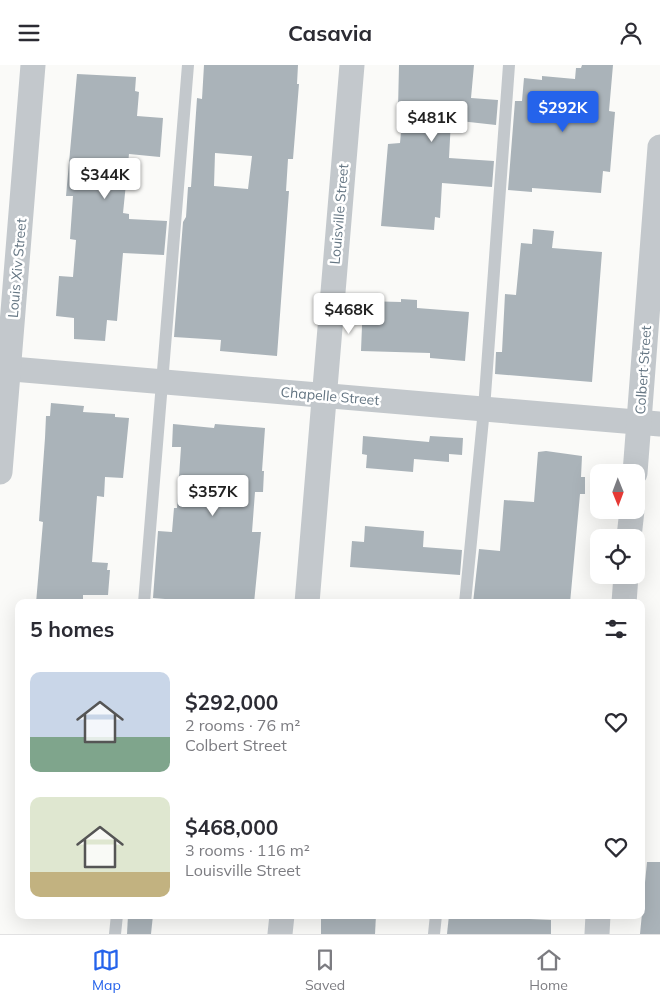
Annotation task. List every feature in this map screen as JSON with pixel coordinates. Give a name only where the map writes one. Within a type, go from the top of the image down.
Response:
[{"type":"street","name":"Louis Xiv Street","points":[[0,471],[4,368],[33,65]]},
{"type":"street","name":"Louisville Street","points":[[307,599],[352,65]]},
{"type":"street","name":"Colbert Street","points":[[638,464],[649,423],[660,147]]},
{"type":"street","name":"Chapelle Street","points":[[4,368],[649,423]]},
{"type":"street","points":[[624,599],[625,584]]},
{"type":"street","points":[[280,934],[282,919]]},
{"type":"street","points":[[597,934],[598,919]]},
{"type":"lane","points":[[144,599],[188,65]]},
{"type":"lane","points":[[466,599],[484,409],[509,65]]},
{"type":"lane","points":[[115,934],[117,919]]},
{"type":"lane","points":[[434,934],[436,919]]},
{"type":"building","points":[[204,65],[298,65],[297,84],[299,84],[293,159],[288,159],[286,191],[289,191],[277,356],[220,351],[221,340],[174,337],[183,222],[186,217],[188,187],[191,187],[197,98],[202,99]],"holes":[[[215,153],[252,156],[248,189],[214,186]]]},
{"type":"building","points":[[399,65],[474,65],[471,98],[498,100],[496,125],[451,120],[449,158],[494,161],[492,187],[442,183],[440,218],[435,217],[434,230],[381,226],[388,144],[400,143],[403,110],[398,109]]},
{"type":"building","points":[[582,65],[613,65],[609,111],[615,112],[610,172],[603,171],[601,193],[532,188],[532,192],[508,190],[515,101],[522,101],[524,78],[542,80],[542,76],[575,79],[576,68],[581,68]]},
{"type":"building","points":[[77,74],[136,77],[135,91],[139,92],[137,116],[163,118],[160,157],[129,154],[123,213],[129,214],[129,219],[167,221],[164,255],[123,253],[117,321],[107,320],[105,341],[74,339],[74,318],[56,316],[59,276],[73,277],[76,240],[70,239],[73,196],[66,196]]},
{"type":"building","points":[[533,229],[554,231],[552,248],[602,252],[592,382],[495,374],[496,352],[502,352],[505,294],[516,295],[521,243],[532,244]]},
{"type":"building","points":[[401,299],[417,300],[417,308],[469,312],[465,361],[430,358],[430,353],[361,351],[363,301],[401,302]]},
{"type":"building","points":[[51,403],[84,406],[83,412],[115,414],[115,417],[129,418],[123,478],[105,477],[104,497],[97,496],[92,562],[108,563],[107,570],[110,570],[108,595],[83,595],[83,599],[36,599],[43,522],[39,521],[46,416],[50,416]]},
{"type":"building","points":[[173,424],[214,428],[215,424],[265,428],[262,471],[264,471],[263,492],[255,492],[252,532],[261,532],[254,599],[153,598],[158,531],[172,532],[174,508],[177,508],[181,447],[172,447]]},
{"type":"building","points":[[363,436],[429,442],[430,436],[463,438],[462,455],[449,454],[449,462],[414,459],[413,472],[366,468],[367,455],[362,454]]},
{"type":"building","points":[[546,451],[582,456],[581,477],[585,477],[585,494],[580,494],[570,599],[473,599],[479,549],[500,551],[504,500],[534,502],[538,452]]},
{"type":"building","points":[[365,526],[424,531],[423,547],[462,550],[460,575],[350,567],[352,541],[364,542]]},
{"type":"building","points":[[647,862],[660,862],[660,934],[640,934],[641,919],[645,919]]},
{"type":"building","points":[[128,919],[153,919],[151,934],[127,934]]},
{"type":"building","points":[[321,919],[376,919],[375,934],[321,934]]},
{"type":"building","points":[[449,919],[551,920],[551,934],[447,934]]}]
